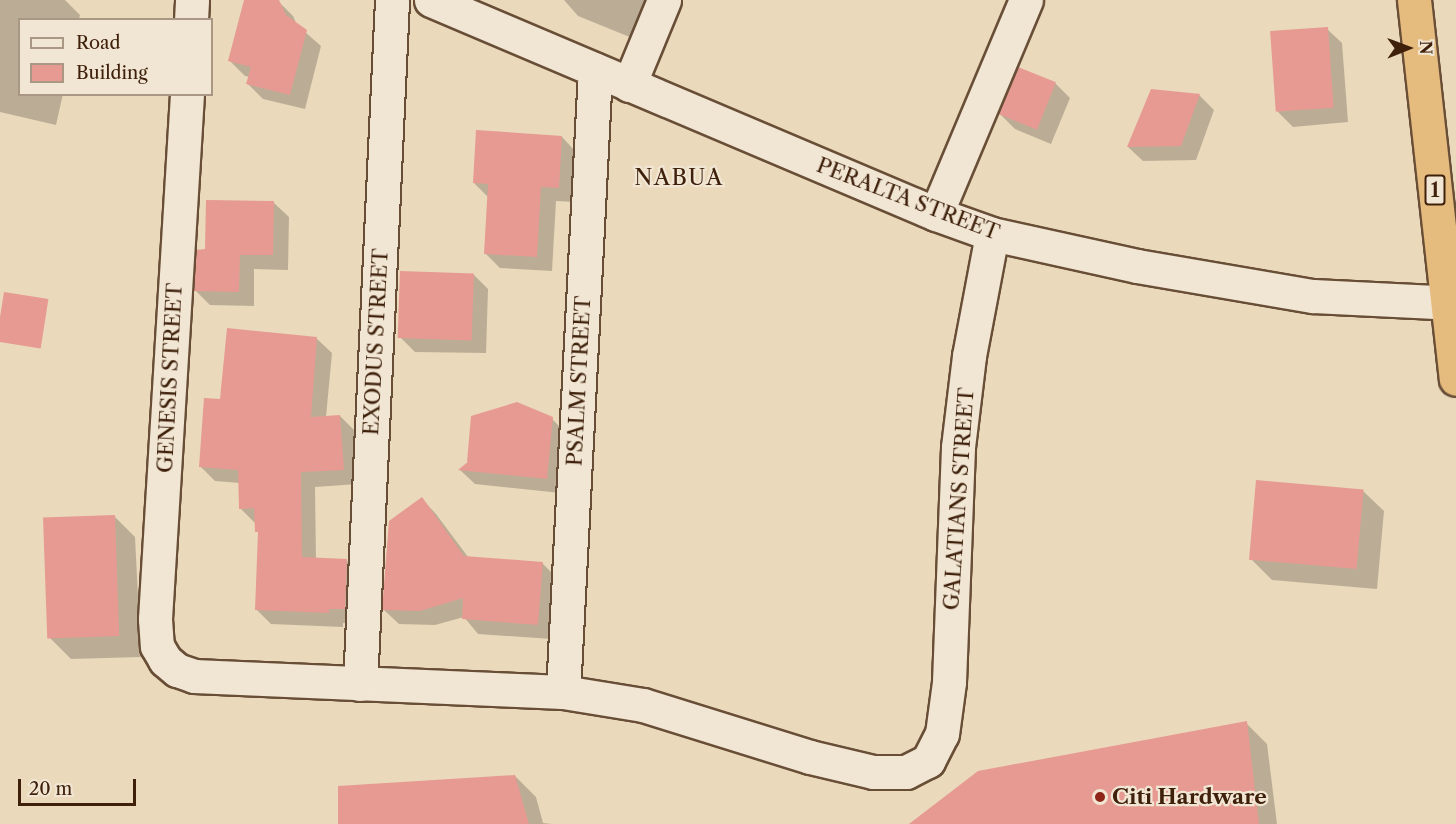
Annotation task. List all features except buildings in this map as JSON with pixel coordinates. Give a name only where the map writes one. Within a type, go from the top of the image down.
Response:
[{"type":"highway","name":"1","points":[[1414,0],[1452,303],[1456,379]]},
{"type":"street","points":[[191,18],[192,0]]},
{"type":"street","name":"EXODUS STREET","points":[[360,684],[392,0]]},
{"type":"street","name":"PERALTA STREET","points":[[431,0],[936,214],[992,234],[1137,266],[1312,296],[1452,303]]},
{"type":"street","points":[[630,85],[664,0]]},
{"type":"street","points":[[936,214],[1026,0]]},
{"type":"street","name":"PSALM STREET","points":[[563,692],[594,70]]},
{"type":"street","name":"GENESIS STREET","points":[[187,96],[155,620],[157,646],[165,660],[177,670],[194,676],[360,684]]},
{"type":"street","name":"GALATIANS STREET","points":[[563,692],[643,705],[810,757],[873,772],[906,772],[928,761],[942,734],[949,682],[958,447],[969,356],[992,234]]},
{"type":"street","points":[[360,684],[563,692]]},
{"type":"place","name":"Citi Hardware","points":[[1100,797]]},
{"type":"district","name":"NABUA","points":[[679,178]]}]
